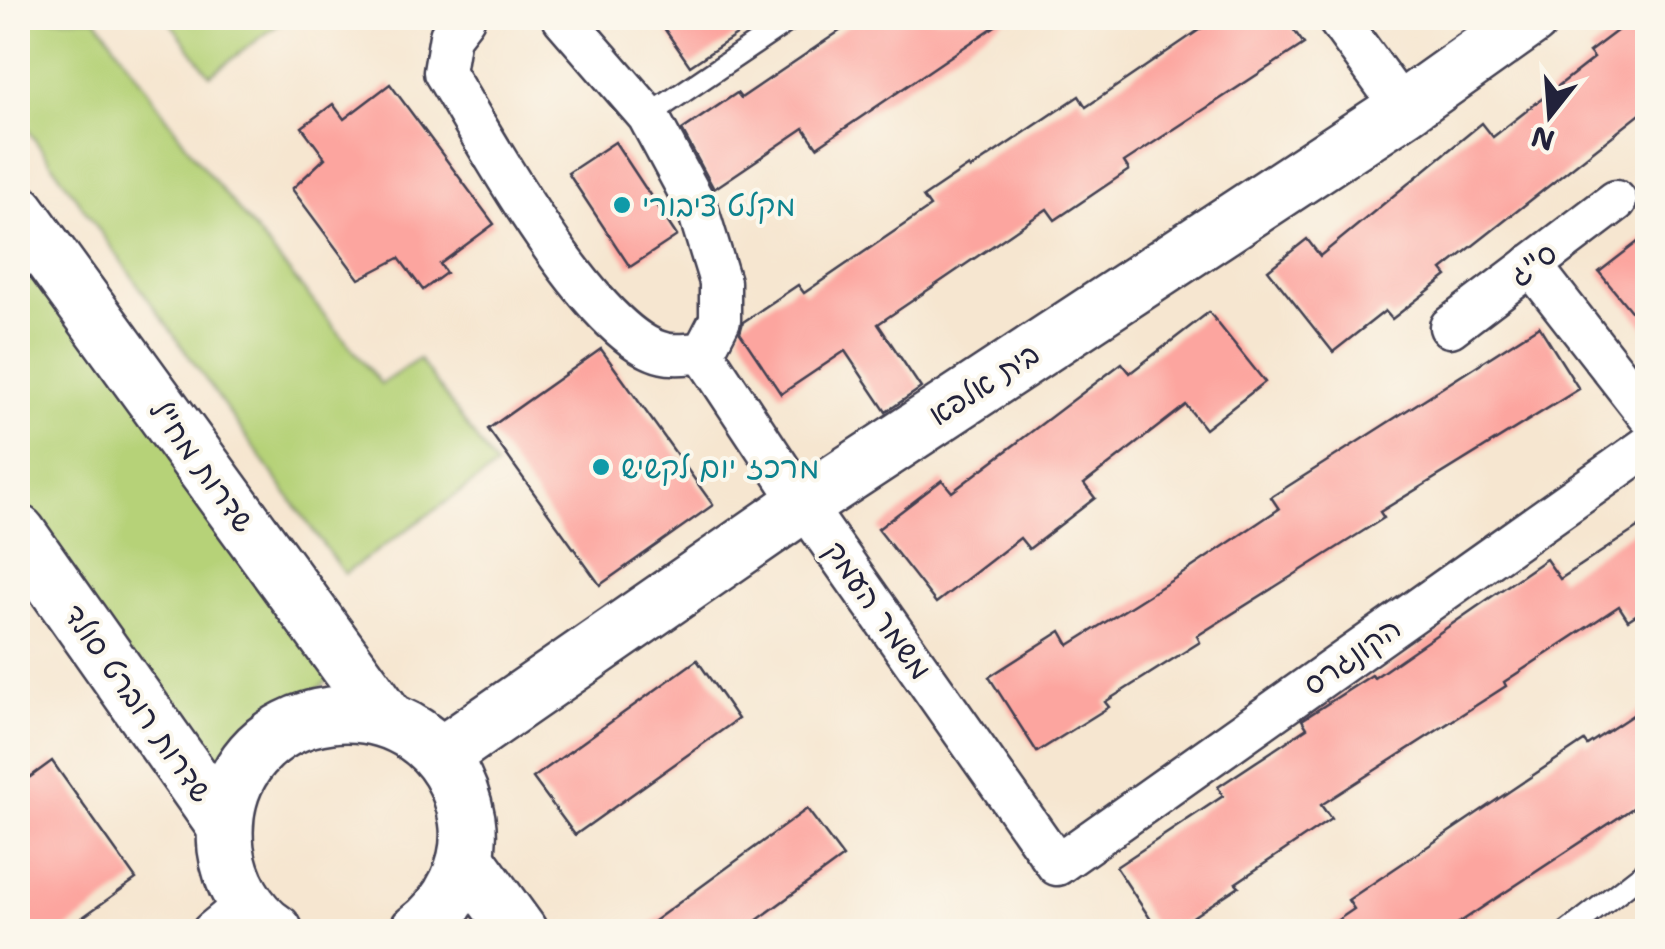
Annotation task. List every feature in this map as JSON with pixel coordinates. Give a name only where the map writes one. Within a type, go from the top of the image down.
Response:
[{"type":"street","points":[[464,18],[450,36],[444,72],[583,289],[628,335],[664,353],[702,353],[720,320],[720,282],[697,207],[648,116],[564,18]]},
{"type":"street","points":[[1338,18],[1403,108]]},
{"type":"street","name":"בית אלפא","points":[[440,756],[802,504],[1403,108],[1531,18]]},
{"type":"street","name":"ס\"ג","points":[[1450,327],[1616,201]]},
{"type":"street","name":"שדרות מח\"ל","points":[[18,212],[387,719]]},
{"type":"street","points":[[1531,266],[1648,416]]},
{"type":"street","name":"משמר העמק","points":[[702,353],[802,504],[1057,865]]},
{"type":"street","name":"הקונגרס","points":[[1057,865],[1648,446]]},
{"type":"street","name":"שדרות רוברט סולד","points":[[18,533],[224,824]]},
{"type":"street","points":[[244,922],[228,866],[224,824],[232,788],[251,756],[279,731],[313,716],[350,712],[387,719],[416,734],[440,756],[459,788],[468,822],[466,859],[453,892],[431,921],[417,932]]},
{"type":"street","points":[[466,859],[519,932]]},
{"type":"lane","points":[[648,116],[793,18]]},
{"type":"lane","points":[[1566,932],[1648,869]]},
{"type":"green space","points":[[18,18],[96,18],[198,161],[381,384],[419,359],[496,467],[344,574],[18,116]]},
{"type":"green space","points":[[167,18],[287,18],[210,75]]},
{"type":"green space","points":[[18,221],[340,671],[205,778],[18,522]]},
{"type":"building","points":[[657,18],[762,18],[690,66]]},
{"type":"building","points":[[859,18],[1007,18],[817,147],[804,128],[714,189],[682,130],[737,93],[741,98]]},
{"type":"building","points":[[1195,18],[1285,18],[1304,44],[1124,162],[1129,170],[1055,220],[1047,209],[878,324],[921,388],[886,412],[845,351],[781,394],[740,333],[743,322],[798,285],[804,293],[930,207],[923,197],[1079,96],[1086,107],[1202,28]]},
{"type":"building","points":[[1634,18],[1648,18],[1648,108],[1442,270],[1447,276],[1392,319],[1385,311],[1333,352],[1268,270],[1307,239],[1320,256],[1482,123],[1493,137],[1594,58],[1589,52]]},
{"type":"building","points":[[390,84],[494,224],[440,264],[446,273],[423,290],[399,258],[359,279],[292,189],[325,158],[302,127],[333,104],[344,119]]},
{"type":"building","name":"מקלט ציבורי","points":[[615,142],[677,236],[630,267],[568,173]]},
{"type":"building","points":[[1648,234],[1648,332],[1599,272]]},
{"type":"building","points":[[1209,312],[1265,382],[1205,429],[1186,405],[1084,484],[1095,498],[1029,549],[1020,538],[936,603],[878,529],[942,480],[952,492],[1122,363],[1130,373]]},
{"type":"building","points":[[1539,326],[1579,389],[1380,512],[1384,518],[1197,636],[1200,642],[1105,702],[1109,707],[1037,752],[989,677],[1061,631],[1069,645],[1185,572],[1279,509],[1271,497]]},
{"type":"building","name":"מרכז יום לקשיש","points":[[601,349],[713,505],[600,585],[488,429]]},
{"type":"building","points":[[1648,521],[1648,607],[1628,620],[1619,606],[1504,682],[1506,686],[1321,805],[1331,819],[1236,883],[1239,886],[1170,932],[1159,932],[1116,867],[1223,796],[1218,787],[1307,728],[1302,720],[1372,675],[1374,678],[1546,559],[1560,579]]},
{"type":"building","points":[[697,660],[738,719],[575,835],[533,778]]},
{"type":"building","points":[[1648,705],[1648,798],[1445,932],[1320,932],[1354,909],[1348,900],[1584,741],[1587,745]]},
{"type":"building","points":[[52,761],[136,879],[62,932],[18,932],[18,786]]},
{"type":"building","points":[[807,809],[843,857],[741,932],[639,932]]},
{"type":"place","name":"מקלט ציבורי","points":[[622,205]]},
{"type":"place","name":"מרכז יום לקשיש","points":[[601,467]]}]
